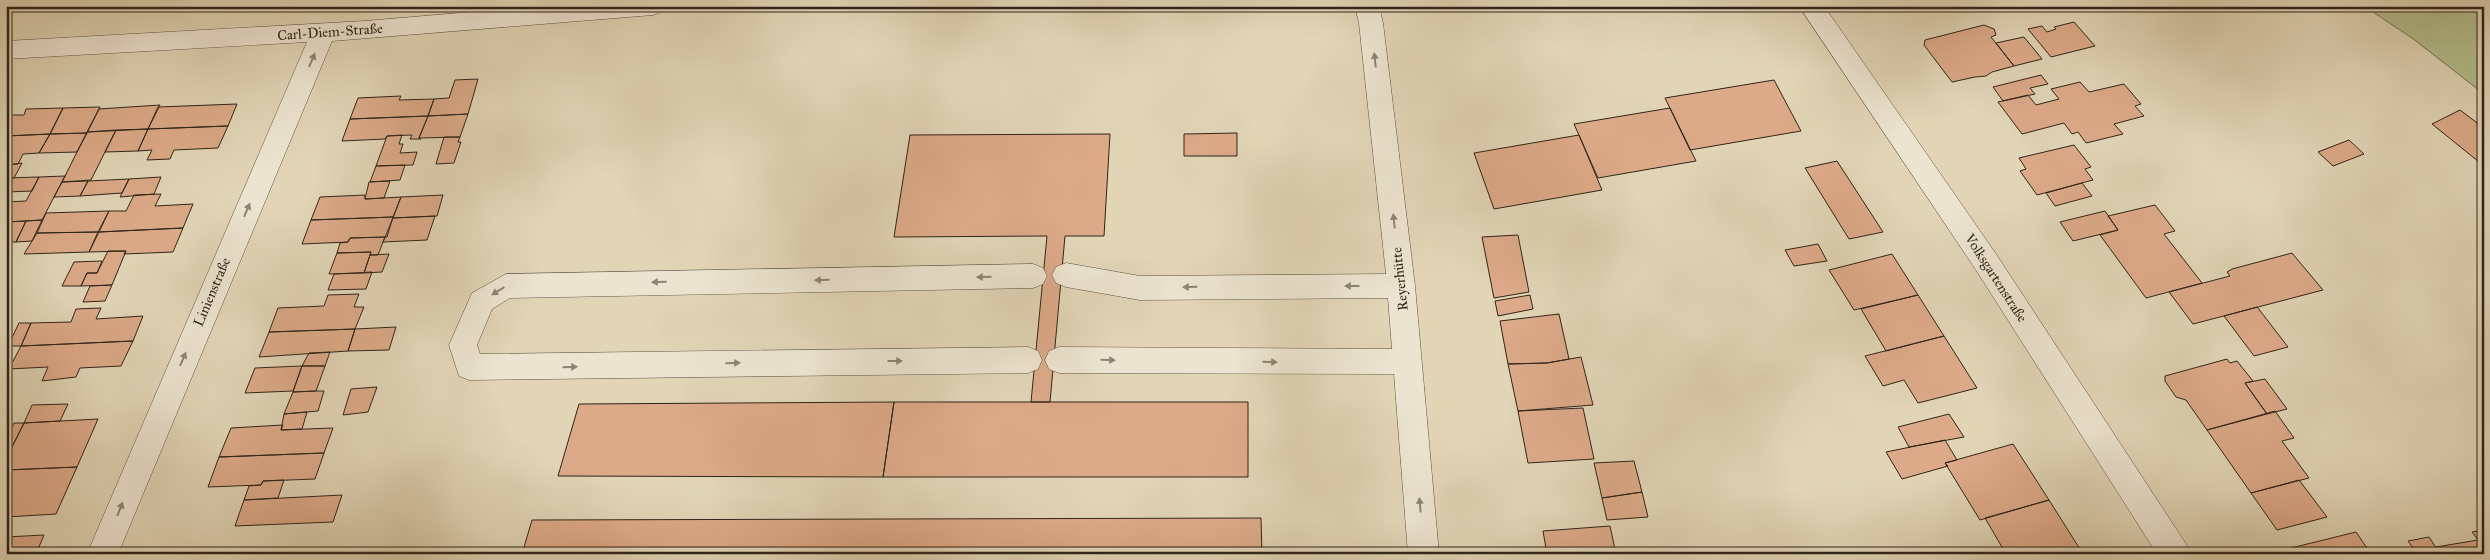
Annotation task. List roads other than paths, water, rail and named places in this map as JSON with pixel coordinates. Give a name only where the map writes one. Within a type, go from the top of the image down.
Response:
[{"type":"street","name":"Carl-Diem-Straße","points":[[6,50],[324,32],[653,6]]},
{"type":"street","name":"Reyerhütte","points":[[1367,6],[1371,23],[1401,286],[1424,554]]},
{"type":"street","name":"Volksgartenstraße","points":[[1811,6],[1986,262],[2175,554]]},
{"type":"street","name":"Linienstraße","points":[[102,554],[153,430],[324,32]]},
{"type":"street","points":[[1066,275],[1140,288],[1401,286]]},
{"type":"street","points":[[1028,360],[469,367],[463,345],[482,300],[506,286],[1033,276]]},
{"type":"street","points":[[1059,360],[1407,362]]}]
